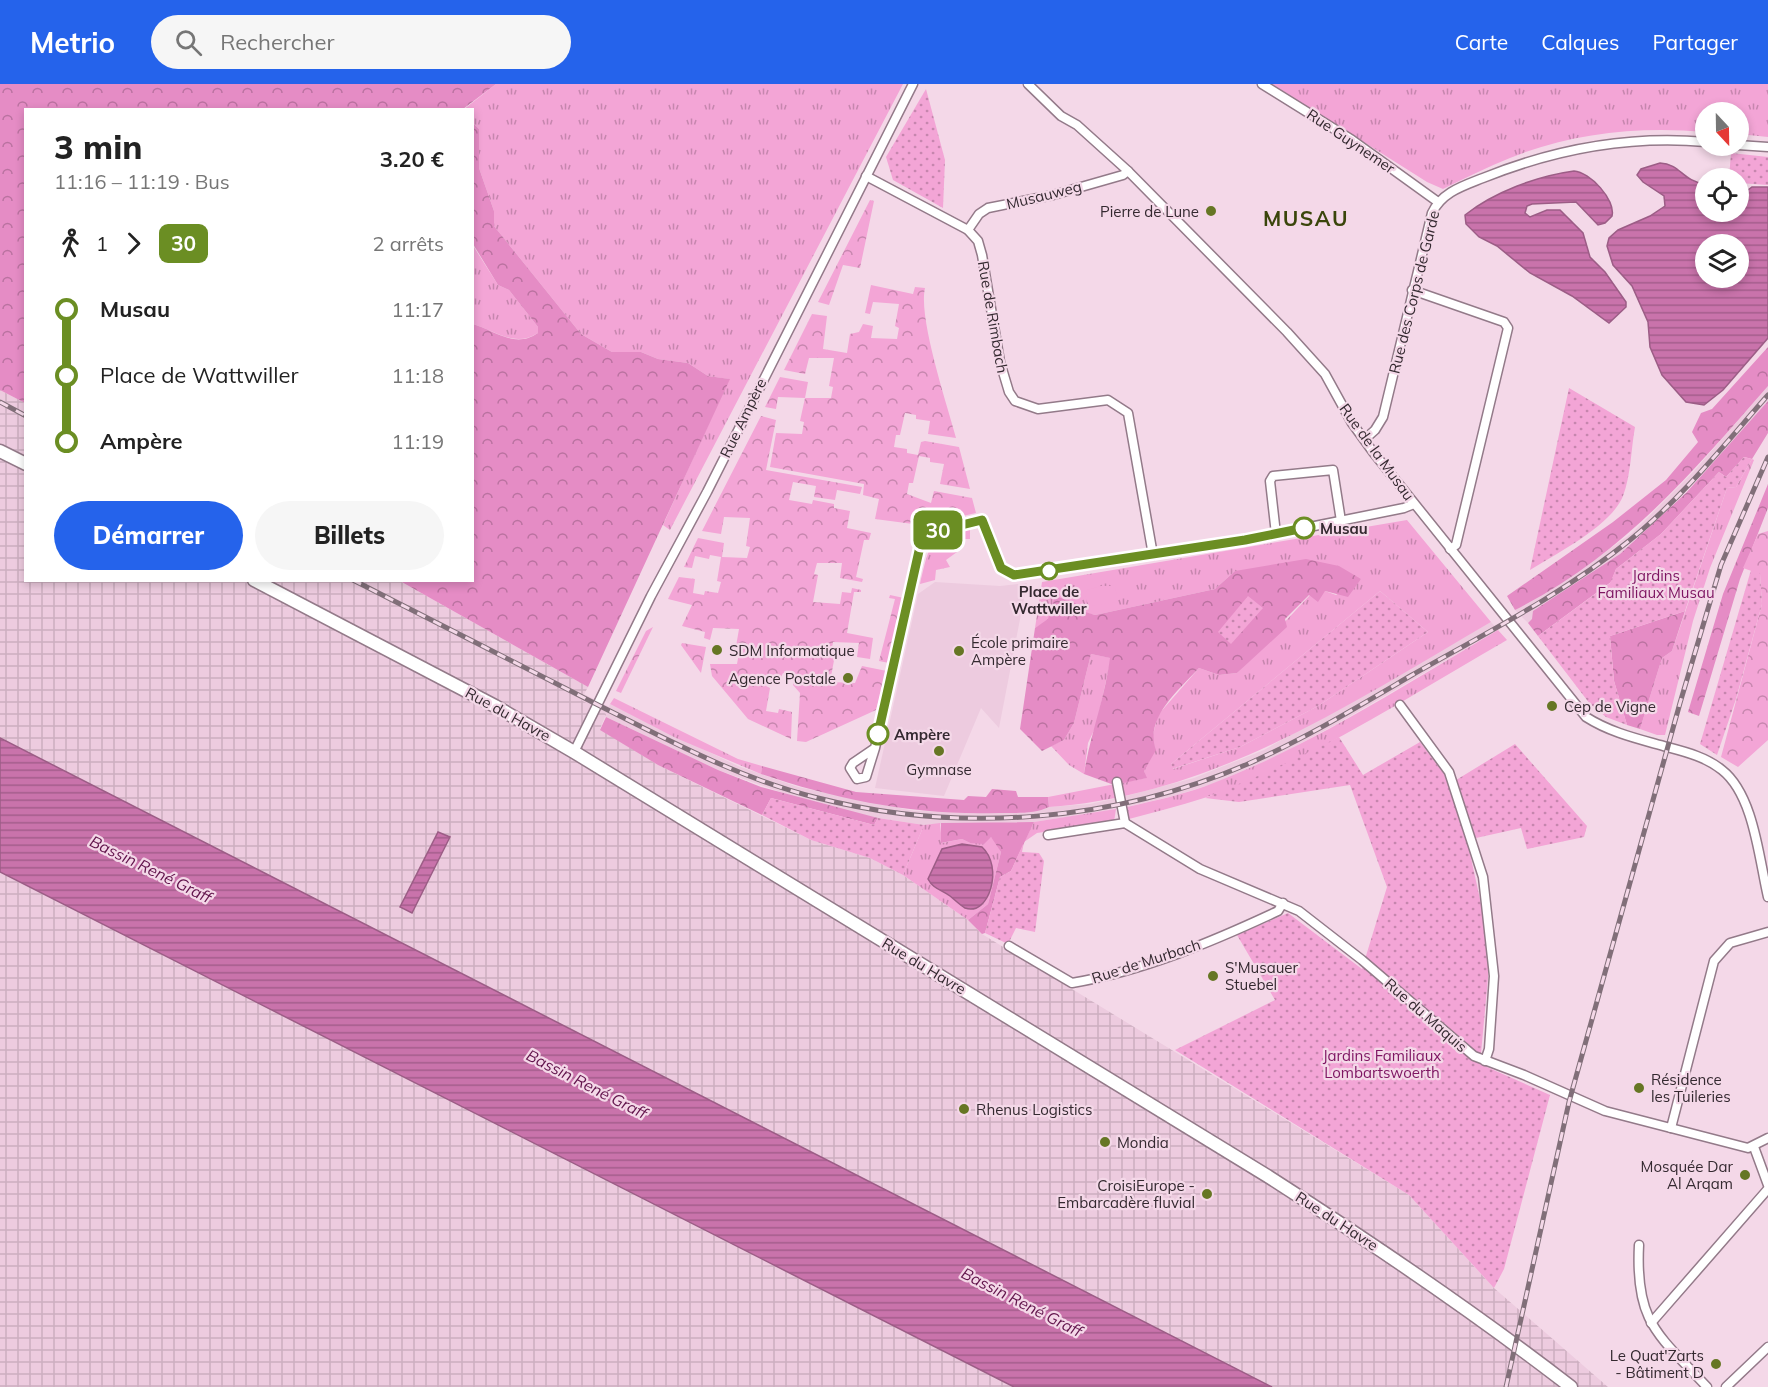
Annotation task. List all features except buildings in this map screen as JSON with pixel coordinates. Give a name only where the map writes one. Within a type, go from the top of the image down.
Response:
[{"type":"main road","points":[[0,451],[24,463]]},
{"type":"main road","name":"Rue du Havre","points":[[258,582],[495,706],[574,752],[1309,1202],[1499,1331],[1571,1387]]},
{"type":"street","name":"Rue Ampère","points":[[574,752],[651,596],[707,492],[913,84]]},
{"type":"street","name":"Rue de la Musau","points":[[1028,84],[1061,116],[1077,124],[1128,171],[1325,374],[1342,407],[1414,504],[1586,717],[1603,728],[1707,760],[1723,770],[1734,782],[1750,815],[1768,897]]},
{"type":"street","name":"Rue Guynemer","points":[[1262,84],[1352,140],[1438,202]]},
{"type":"street","name":"Rue des Corps de Garde","points":[[1365,439],[1375,430],[1383,417],[1412,290],[1432,213],[1438,202],[1468,184],[1549,154],[1614,142],[1671,139],[1695,141]]},
{"type":"street","points":[[1749,145],[1768,147]]},
{"type":"street","name":"Musauweg","points":[[968,230],[979,214],[988,208],[1075,189],[1123,175],[1128,171]]},
{"type":"street","points":[[866,176],[968,230]]},
{"type":"street","name":"Rue de Rimbach","points":[[968,230],[980,246],[1000,362],[1009,392],[1015,401],[1038,409],[1108,400],[1128,413],[1153,555]]},
{"type":"street","points":[[1412,290],[1504,322],[1508,328],[1456,545],[1450,549]]},
{"type":"street","points":[[1276,534],[1270,481],[1273,476],[1333,470],[1341,521]]},
{"type":"street","points":[[875,748],[925,535],[982,520],[1001,568],[1014,575],[1276,534],[1410,507],[1414,504]]},
{"type":"street","points":[[1400,705],[1449,772],[1483,877],[1494,976],[1489,1049],[1485,1061]]},
{"type":"street","points":[[1048,835],[1125,823],[1117,782]]},
{"type":"street","name":"Rue du Maquis","points":[[1125,823],[1200,869],[1299,911],[1362,960],[1474,1056],[1524,1075],[1605,1111],[1748,1148],[1754,1147]]},
{"type":"street","name":"Rue de Murbach","points":[[1009,946],[1072,983],[1097,979],[1202,944],[1278,911],[1283,903]]},
{"type":"street","points":[[1671,1128],[1714,961],[1730,943],[1768,932]]},
{"type":"street","points":[[1651,1323],[1768,1187],[1754,1147],[1768,1138]]},
{"type":"street","points":[[1639,1245],[1640,1294],[1651,1323],[1707,1387]]},
{"type":"street","points":[[1726,1387],[1768,1347]]},
{"type":"shaded area","points":[[1768,386],[1768,401],[1711,466],[1620,554],[1528,623],[1515,610],[1632,533],[1694,471]]},
{"type":"shaded area","points":[[0,390],[24,402],[24,582],[402,582],[588,687],[581,700],[606,714],[600,729],[658,765],[811,840],[870,858],[903,875],[968,920],[982,934],[1409,1195],[1494,1288],[1608,1387],[0,1387]]},
{"type":"shaded area","name":"École primaire Ampère","points":[[935,582],[1000,586],[1027,583],[999,728],[981,708],[944,796],[875,788],[918,594]]},
{"type":"shaded area","points":[[1491,622],[1498,630],[1277,756],[1215,783],[1174,796],[1112,810],[1034,822],[924,825],[878,818],[809,802],[718,770],[606,717],[581,701],[584,694],[609,707],[610,704],[738,766],[798,787],[914,811],[1026,813],[1049,807],[1090,804],[1194,778],[1264,750]]},
{"type":"green space","points":[[0,84],[496,84],[464,108],[24,108],[24,402],[0,390]]},
{"type":"green space","points":[[496,84],[903,84],[670,530],[663,525],[729,379],[708,376],[688,363],[658,359],[641,352],[612,352],[581,334],[494,226],[494,211],[479,168],[479,129],[474,124],[474,108],[466,108]]},
{"type":"green space","points":[[1272,84],[1768,84],[1768,137],[1749,135],[1749,102],[1695,102],[1695,131],[1631,131],[1581,137],[1533,149],[1443,189],[1427,182]]},
{"type":"green space","points":[[926,89],[945,160],[943,208],[893,180],[886,157]]},
{"type":"green space","points":[[474,124],[479,129],[479,168],[494,211],[494,226],[581,334],[612,352],[641,352],[658,359],[688,363],[708,376],[730,379],[588,687],[402,582],[474,582],[474,324],[513,339],[530,337],[538,333],[538,327],[509,290],[498,285],[474,246]]},
{"type":"green space","points":[[1731,156],[1768,157],[1768,185],[1749,184],[1749,168],[1730,168]]},
{"type":"green space","points":[[870,200],[874,201],[860,268],[843,265],[829,305],[818,302]]},
{"type":"green space","points":[[474,247],[498,285],[509,290],[538,327],[538,333],[529,337],[513,339],[474,324]]},
{"type":"green space","points":[[871,285],[913,294],[915,287],[925,288],[924,302],[929,340],[956,438],[928,434],[930,421],[916,419],[916,415],[905,413],[900,435],[896,435],[894,447],[907,449],[907,453],[918,455],[921,442],[925,441],[959,447],[970,489],[940,484],[944,464],[930,462],[930,458],[919,456],[913,483],[909,483],[907,494],[931,503],[934,491],[972,498],[976,513],[919,526],[918,531],[913,530],[913,524],[875,519],[879,499],[863,495],[864,484],[770,467],[776,433],[802,434],[804,422],[800,421],[805,398],[831,398],[833,387],[829,386],[834,358],[809,358],[805,374],[784,370],[812,314],[827,316],[823,349],[847,353],[850,334],[859,332],[863,324],[873,326],[871,338],[897,339],[899,328],[895,326],[899,304],[873,302],[870,314],[865,313]]},
{"type":"green space","points":[[1768,347],[1768,386],[1711,451],[1653,511],[1622,539],[1589,565],[1515,610],[1507,596],[1613,522],[1666,480],[1698,442],[1692,432],[1701,413],[1712,409]]},
{"type":"green space","points":[[780,377],[808,382],[805,398],[778,397],[776,409],[765,407]]},
{"type":"green space","name":"Jardins Familiaux Musau","points":[[1569,388],[1635,427],[1628,479],[1623,496],[1607,518],[1582,538],[1530,570]]},
{"type":"green space","points":[[1768,401],[1768,433],[1752,459],[1744,457],[1726,477],[1719,472],[1661,534],[1616,569],[1611,582],[1538,636],[1528,623],[1532,619],[1533,611],[1620,554],[1686,493]]},
{"type":"green space","points":[[761,416],[776,420],[766,470],[862,487],[860,494],[837,490],[835,500],[814,497],[816,486],[793,482],[789,500],[812,504],[813,500],[834,504],[834,508],[850,511],[847,528],[871,533],[869,540],[864,540],[856,577],[863,579],[862,582],[840,578],[842,563],[817,563],[814,574],[818,575],[813,602],[840,604],[842,592],[851,593],[852,588],[861,590],[861,592],[854,592],[847,633],[873,638],[870,659],[857,657],[859,643],[833,642],[831,654],[835,655],[830,682],[855,683],[862,666],[887,671],[876,710],[806,742],[797,741],[800,693],[793,685],[794,676],[783,673],[781,677],[768,675],[766,686],[770,688],[766,711],[778,713],[779,709],[792,712],[791,739],[748,719],[712,676],[710,664],[737,664],[739,653],[735,652],[739,629],[713,628],[710,640],[704,638],[705,632],[682,626],[692,605],[668,599],[679,577],[695,579],[693,593],[704,595],[705,591],[718,593],[721,582],[717,581],[721,557],[710,555],[709,559],[695,556],[692,568],[684,567],[698,538],[724,543],[722,557],[747,558],[750,547],[746,546],[750,518],[724,517],[721,534],[702,531]]},
{"type":"green space","name":"Jardins Familiaux Musau","points":[[1744,457],[1752,459],[1736,487],[1727,488],[1685,611],[1610,636],[1614,681],[1627,725],[1606,717],[1590,704],[1538,636],[1610,583],[1616,569],[1661,534],[1719,472],[1726,477]]},
{"type":"green space","points":[[1752,459],[1754,460],[1710,568],[1693,621],[1665,735],[1657,735],[1640,729],[1662,658],[1672,651],[1727,488],[1736,487]]},
{"type":"green space","points":[[1768,484],[1768,508],[1740,579],[1699,716],[1688,712],[1723,594]]},
{"type":"green space","points":[[1407,520],[1491,622],[1334,713],[1225,765],[1169,784],[1110,799],[1049,807],[1048,797],[1146,778],[1144,771],[1158,715],[1199,668],[1219,675],[1237,673],[1310,595],[1325,591],[1336,595],[1361,579],[1235,571],[1215,589],[1095,615],[1079,612],[1064,614],[1035,628],[1042,582]],"holes":[[[1380,591],[1428,632],[1318,706],[1240,747],[1173,769],[1171,764]]]},
{"type":"green space","points":[[970,528],[970,539],[959,539],[957,552],[946,560],[950,567],[936,570],[935,580],[920,584],[926,560],[933,545],[945,536]]},
{"type":"green space","points":[[1768,531],[1768,740],[1738,767],[1721,757],[1762,604],[1760,574],[1743,568],[1758,534]]},
{"type":"green space","points":[[1306,559],[1339,566],[1361,579],[1348,597],[1325,591],[1318,602],[1309,595],[1285,619],[1287,627],[1237,673],[1219,675],[1199,668],[1173,695],[1159,716],[1154,738],[1156,750],[1144,771],[1147,778],[1114,785],[1084,774],[1110,658],[1091,654],[1074,723],[1064,740],[1042,751],[1020,729],[1035,628],[1048,619],[1055,596],[1081,605],[1082,611],[1095,615],[1215,589],[1235,571]]},
{"type":"green space","points":[[1751,570],[1760,573],[1762,604],[1736,699],[1717,755],[1700,744]]},
{"type":"green space","points":[[1101,586],[1115,586],[1118,602],[1089,606],[1085,597],[1087,590]]},
{"type":"green space","points":[[1380,591],[1428,632],[1318,706],[1240,747],[1172,769],[1171,764]]},
{"type":"green space","points":[[890,595],[904,598],[889,663],[879,661],[895,599],[889,598]]},
{"type":"green space","points":[[1248,596],[1263,608],[1231,644],[1218,632]]},
{"type":"green space","points":[[1685,611],[1672,651],[1662,658],[1640,729],[1627,725],[1614,681],[1610,636]]},
{"type":"green space","points":[[653,627],[621,693],[616,691],[646,631]]},
{"type":"green space","points":[[1498,630],[1507,640],[1321,747],[1244,783],[1204,798],[1129,819],[1127,807],[1205,786],[1289,749],[1360,712]]},
{"type":"green space","points":[[682,643],[706,647],[701,673],[681,645]]},
{"type":"green space","points":[[1091,654],[1111,658],[1096,726],[1088,743],[1084,774],[1069,765],[1051,746],[1064,740],[1074,723]]},
{"type":"green space","points":[[614,698],[738,759],[762,766],[761,774],[676,738],[610,704]]},
{"type":"green space","points":[[606,717],[718,770],[761,787],[878,818],[874,825],[771,798],[762,815],[658,765],[600,730]]},
{"type":"green space","name":"Jardins Familiaux Lombartswoerth","points":[[1339,737],[1363,775],[1420,742],[1444,774],[1448,785],[1515,744],[1587,826],[1584,837],[1527,849],[1521,828],[1467,840],[1485,922],[1489,967],[1480,1064],[1550,1095],[1504,1269],[1494,1288],[1409,1195],[1175,1050],[1275,1000],[1237,935],[1288,913],[1362,969],[1387,887],[1350,785],[1239,802],[1205,798],[1270,771]]},
{"type":"green space","points":[[762,766],[856,792],[964,800],[968,796],[986,797],[992,789],[1016,791],[1018,797],[1048,797],[1049,807],[1031,812],[1012,813],[938,812],[908,809],[848,799],[790,783],[761,774]]},
{"type":"green space","points":[[771,798],[874,825],[878,818],[924,825],[903,875],[870,858],[811,840],[762,815]]},
{"type":"green space","points":[[1116,809],[1114,822],[1037,833],[1024,842],[1034,822]]},
{"type":"green space","points":[[1034,822],[1011,871],[1000,877],[985,933],[982,934],[968,920],[988,904],[1001,852],[991,837],[984,844],[970,843],[962,839],[941,843],[941,823]]},
{"type":"green space","points":[[940,823],[942,843],[962,839],[970,843],[991,837],[1001,852],[988,904],[968,920],[903,875],[924,825]]},
{"type":"green space","points":[[1024,842],[1022,852],[1039,853],[1044,861],[1035,932],[1016,928],[1008,944],[985,933],[1000,877],[1011,871]]},
{"type":"water","points":[[1660,163],[1673,166],[1695,181],[1695,222],[1749,222],[1749,189],[1752,187],[1768,187],[1768,338],[1723,390],[1704,405],[1686,402],[1662,375],[1650,347],[1648,322],[1632,286],[1613,265],[1607,246],[1609,238],[1618,230],[1650,216],[1665,206],[1664,196],[1643,182],[1637,175],[1641,169]]},
{"type":"water","points":[[1574,171],[1594,181],[1606,195],[1610,202],[1612,216],[1605,223],[1598,225],[1576,202],[1532,204],[1527,206],[1525,213],[1530,217],[1547,210],[1560,210],[1583,233],[1590,257],[1605,272],[1626,302],[1626,307],[1609,323],[1572,296],[1530,273],[1497,246],[1479,237],[1466,224],[1465,215],[1502,192],[1531,181]]},
{"type":"water","name":"Bassin René Graff","points":[[0,738],[1272,1387],[1014,1387],[0,872]]},
{"type":"water","points":[[438,832],[450,837],[412,913],[400,907]]},
{"type":"water","points":[[962,844],[982,847],[989,856],[992,866],[993,877],[987,898],[974,909],[963,907],[935,887],[928,879],[942,849]]},
{"type":"railway","points":[[357,582],[682,747],[762,781],[790,790],[872,809],[926,816],[981,818],[1037,816],[1091,809],[1146,798],[1199,783],[1250,763],[1332,721],[1551,595],[1604,560],[1649,524],[1702,470],[1768,395]]},
{"type":"railway","points":[[0,402],[24,415]]},
{"type":"railway","points":[[1506,1387],[1569,1102],[1680,703],[1721,565],[1768,457]]},
{"type":"bus line","name":"30","points":[[878,734],[921,542],[929,533],[976,519],[982,520],[1001,568],[1010,575],[1014,575],[1245,540],[1304,528]]},
{"type":"place","name":"Pierre de Lune","points":[[1211,211]]},
{"type":"place","name":"Musau","points":[[1304,528]]},
{"type":"place","name":"Place de Wattwiller","points":[[1049,571]]},
{"type":"place","name":"SDM Informatique","points":[[717,650]]},
{"type":"place","name":"École primaire Ampère","points":[[959,651]]},
{"type":"place","name":"Agence Postale","points":[[848,678]]},
{"type":"place","name":"Cep de Vigne","points":[[1552,706]]},
{"type":"place","name":"Ampère","points":[[878,734]]},
{"type":"place","name":"Gymnase","points":[[939,751]]},
{"type":"place","name":"S'Musauer Stuebel","points":[[1213,976]]},
{"type":"place","name":"Résidence les Tuileries","points":[[1639,1088]]},
{"type":"place","name":"Rhenus Logistics","points":[[964,1109]]},
{"type":"place","name":"Mondia","points":[[1105,1142]]},
{"type":"place","name":"Mosquée Dar Al Arqam","points":[[1745,1175]]},
{"type":"place","name":"CroisiEurope - Embarcadère fluvial","points":[[1207,1194]]},
{"type":"place","name":"Le Quat'Zarts - Bâtiment D","points":[[1716,1364]]},
{"type":"district","name":"MUSAU","points":[[1306,218]]}]
